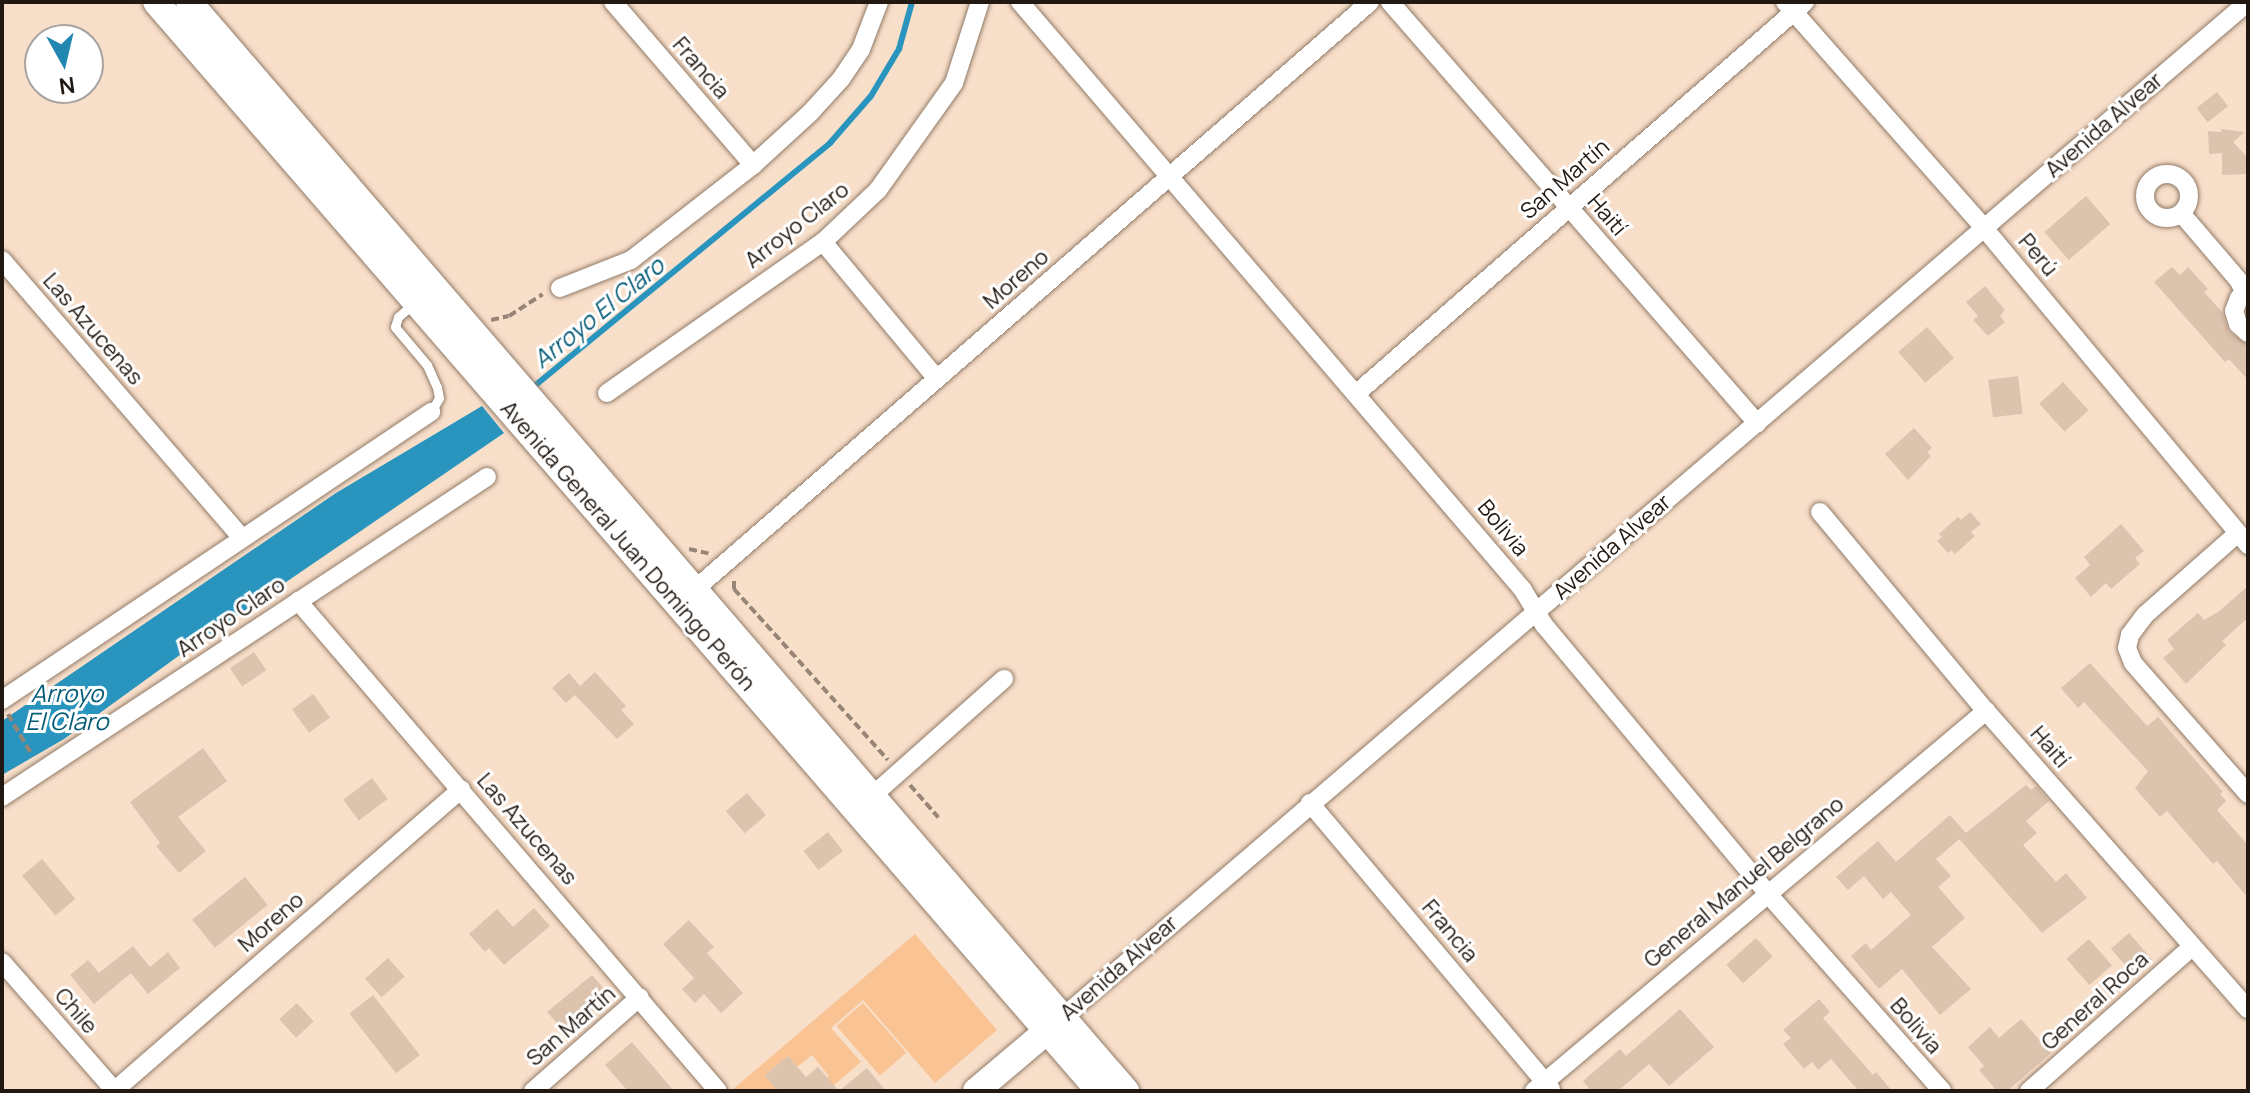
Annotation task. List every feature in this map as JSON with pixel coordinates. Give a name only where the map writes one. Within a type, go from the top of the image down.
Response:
[{"type":"main road","name":"Avenida General Juan Domingo Perón","points":[[156,2],[415,302],[498,377]]},
{"type":"main road","name":"Avenida General Juan Domingo Perón","points":[[189,2],[541,429],[1055,1024],[1126,1091]]},
{"type":"main road","name":"Avenida General Juan Domingo Perón","points":[[541,429],[693,591],[871,797],[1055,1024],[1099,1091]]},
{"type":"main road","name":"Avenida Alvear","points":[[976,1091],[1055,1024]]},
{"type":"street","name":"Francia","points":[[613,2],[753,165]]},
{"type":"street","points":[[560,288],[631,260],[753,165],[810,113],[841,79],[861,49],[879,2]]},
{"type":"street","name":"Arroyo Claro","points":[[607,393],[823,242],[878,190],[954,83],[980,2]]},
{"type":"street","name":"Bolivia","points":[[1020,2],[1523,590],[1537,612],[1768,894],[1942,1091]]},
{"type":"street","name":"Moreno","points":[[693,591],[1370,2]]},
{"type":"street","name":"Haití","points":[[1390,2],[1757,423]]},
{"type":"street","name":"Avenida Alvear","points":[[1055,1024],[2248,2]]},
{"type":"street","name":"San Martín","points":[[1357,393],[1569,208],[1794,5]]},
{"type":"street","name":"Perú","points":[[1794,5],[2243,539]]},
{"type":"street","points":[[2181,213],[2246,293],[2234,311],[2238,324],[2248,333]]},
{"type":"street","points":[[823,242],[937,379]]},
{"type":"street","name":"Las Azucenas","points":[[2,260],[242,538]]},
{"type":"street","points":[[4,706],[242,538],[431,412]]},
{"type":"street","name":"Arroyo Claro","points":[[2,797],[487,477]]},
{"type":"street","name":"Haití","points":[[1820,512],[1986,711],[2248,1009]]},
{"type":"street","points":[[2243,539],[2145,615],[2130,635],[2127,648],[2133,663],[2248,794]]},
{"type":"street","name":"Las Azucenas","points":[[298,601],[718,1091]]},
{"type":"street","points":[[871,797],[1004,679]]},
{"type":"street","name":"General Manuel Belgrano","points":[[1544,1088],[1986,711]]},
{"type":"street","name":"Moreno","points":[[114,1091],[461,789]]},
{"type":"street","name":"Francia","points":[[1310,803],[1544,1088]]},
{"type":"street","name":"General Roca","points":[[2029,1091],[2192,947]]},
{"type":"street","name":"Chile","points":[[2,962],[114,1091]]},
{"type":"street","name":"San Martín","points":[[533,1091],[640,997]]},
{"type":"lane","points":[[415,302],[398,317],[395,327],[427,365],[437,387],[439,398],[431,412]]},
{"type":"path","points":[[487,321],[509,316],[542,294],[560,288]]},
{"type":"path","points":[[686,548],[709,552],[734,574],[734,589],[938,817]]},
{"type":"path","points":[[4,706],[36,762]]},
{"type":"shaded area","points":[[915,934],[997,1030],[935,1083],[863,1000],[831,1028],[861,1062],[827,1091],[816,1087],[829,1076],[812,1055],[797,1067],[788,1056],[765,1075],[778,1091],[732,1090]]},
{"type":"shaded area","points":[[863,1003],[906,1053],[880,1076],[837,1026]]},
{"type":"water","name":"Arroyo El Claro","points":[[482,406],[504,433],[184,652],[64,739],[2,775],[2,721],[336,493]]},
{"type":"building","points":[[2217,92],[2228,106],[2208,122],[2197,108]]},
{"type":"building","points":[[2221,129],[2245,132],[2233,142],[2247,157],[2247,174],[2222,175],[2222,153],[2209,154],[2208,131],[2221,132]]},
{"type":"building","points":[[2086,196],[2110,224],[2069,260],[2044,232]]},
{"type":"building","points":[[2172,267],[2180,275],[2188,267],[2208,289],[2204,292],[2222,312],[2229,332],[2248,345],[2248,380],[2229,359],[2225,362],[2154,282]]},
{"type":"building","points":[[1985,286],[2005,310],[2000,316],[2005,322],[1988,336],[1973,320],[1978,316],[1966,302]]},
{"type":"building","points":[[1927,327],[1954,358],[1925,383],[1898,352]]},
{"type":"building","points":[[2018,376],[2023,414],[1993,417],[1988,380]]},
{"type":"building","points":[[2063,382],[2088,410],[2065,432],[2039,403]]},
{"type":"building","points":[[1914,428],[1932,448],[1927,452],[1931,456],[1908,480],[1885,454]]},
{"type":"building","points":[[1970,512],[1981,524],[1971,532],[1975,536],[1955,554],[1951,550],[1948,553],[1937,541],[1942,537],[1939,534],[1958,517],[1961,520]]},
{"type":"building","points":[[2121,524],[2144,551],[2135,558],[2140,564],[2111,589],[2106,583],[2091,597],[2075,578],[2090,565],[2084,557]]},
{"type":"building","points":[[2248,586],[2248,618],[2222,641],[2226,645],[2186,684],[2163,658],[2174,649],[2167,640],[2198,613],[2204,620]]},
{"type":"building","points":[[254,652],[266,670],[242,686],[230,668]]},
{"type":"building","points":[[2090,663],[2147,726],[2158,717],[2223,792],[2220,794],[2226,801],[2217,810],[2248,845],[2248,898],[2217,861],[2213,864],[2167,811],[2160,817],[2135,788],[2148,771],[2084,702],[2078,708],[2061,688]]},
{"type":"building","points":[[595,672],[626,706],[621,710],[634,724],[617,739],[575,695],[566,703],[552,688],[569,673],[580,686]]},
{"type":"building","points":[[313,694],[330,717],[309,733],[292,709]]},
{"type":"building","points":[[203,748],[227,781],[178,817],[206,851],[179,873],[156,846],[160,843],[130,802]]},
{"type":"building","points":[[372,778],[388,799],[359,820],[343,800]]},
{"type":"building","points":[[2026,785],[2031,790],[2036,786],[2049,801],[2026,821],[2037,833],[2023,845],[2056,882],[2066,873],[2087,898],[2042,933],[1959,839],[1936,859],[1951,876],[1938,887],[1965,918],[1932,947],[1971,989],[1940,1015],[1902,969],[1879,989],[1851,956],[1866,943],[1871,950],[1911,915],[1891,892],[1883,899],[1864,876],[1848,890],[1836,877],[1878,841],[1896,862],[1950,815],[1966,833]]},
{"type":"building","points":[[747,793],[766,815],[745,833],[726,811]]},
{"type":"building","points":[[828,832],[843,851],[818,870],[804,851]]},
{"type":"building","points":[[42,859],[75,899],[56,916],[22,876]]},
{"type":"building","points":[[245,877],[268,905],[215,948],[192,920]]},
{"type":"building","points":[[534,908],[550,926],[504,965],[489,948],[485,952],[469,934],[497,909],[513,927]]},
{"type":"building","points":[[689,920],[714,947],[707,953],[743,993],[721,1013],[704,994],[695,1003],[682,989],[694,978],[663,944]]},
{"type":"building","points":[[2129,933],[2152,959],[2134,975],[2111,949]]},
{"type":"building","points":[[1756,938],[1773,957],[1743,983],[1726,965]]},
{"type":"building","points":[[2089,939],[2112,965],[2089,985],[2066,959]]},
{"type":"building","points":[[133,946],[150,967],[168,952],[180,968],[148,994],[131,973],[94,1004],[70,975],[88,960],[99,973]]},
{"type":"building","points":[[388,958],[405,977],[382,997],[365,979]]},
{"type":"building","points":[[592,975],[605,990],[600,1007],[565,1032],[547,1012]]},
{"type":"building","points":[[373,995],[420,1055],[396,1073],[349,1013]]},
{"type":"building","points":[[1819,999],[1830,1012],[1823,1018],[1873,1075],[1876,1072],[1892,1091],[1854,1091],[1857,1089],[1831,1059],[1818,1070],[1812,1062],[1804,1069],[1783,1044],[1791,1038],[1783,1030]]},
{"type":"building","points":[[297,1003],[314,1022],[296,1038],[279,1019]]},
{"type":"building","points":[[1680,1009],[1714,1047],[1669,1086],[1649,1064],[1618,1091],[1591,1091],[1583,1081],[1620,1049],[1626,1056]]},
{"type":"building","points":[[2021,1019],[2051,1053],[2007,1091],[1997,1091],[1979,1070],[1984,1066],[1968,1047],[1990,1027],[1999,1038]]},
{"type":"building","points":[[632,1042],[674,1091],[628,1091],[605,1065]]},
{"type":"building","points":[[788,1056],[806,1077],[818,1067],[839,1091],[778,1091],[765,1075]]},
{"type":"building","points":[[867,1068],[886,1091],[839,1091]]},
{"type":"waterway","name":"Arroyo El Claro","points":[[532,388],[830,143],[871,96],[899,49],[912,2]]}]
